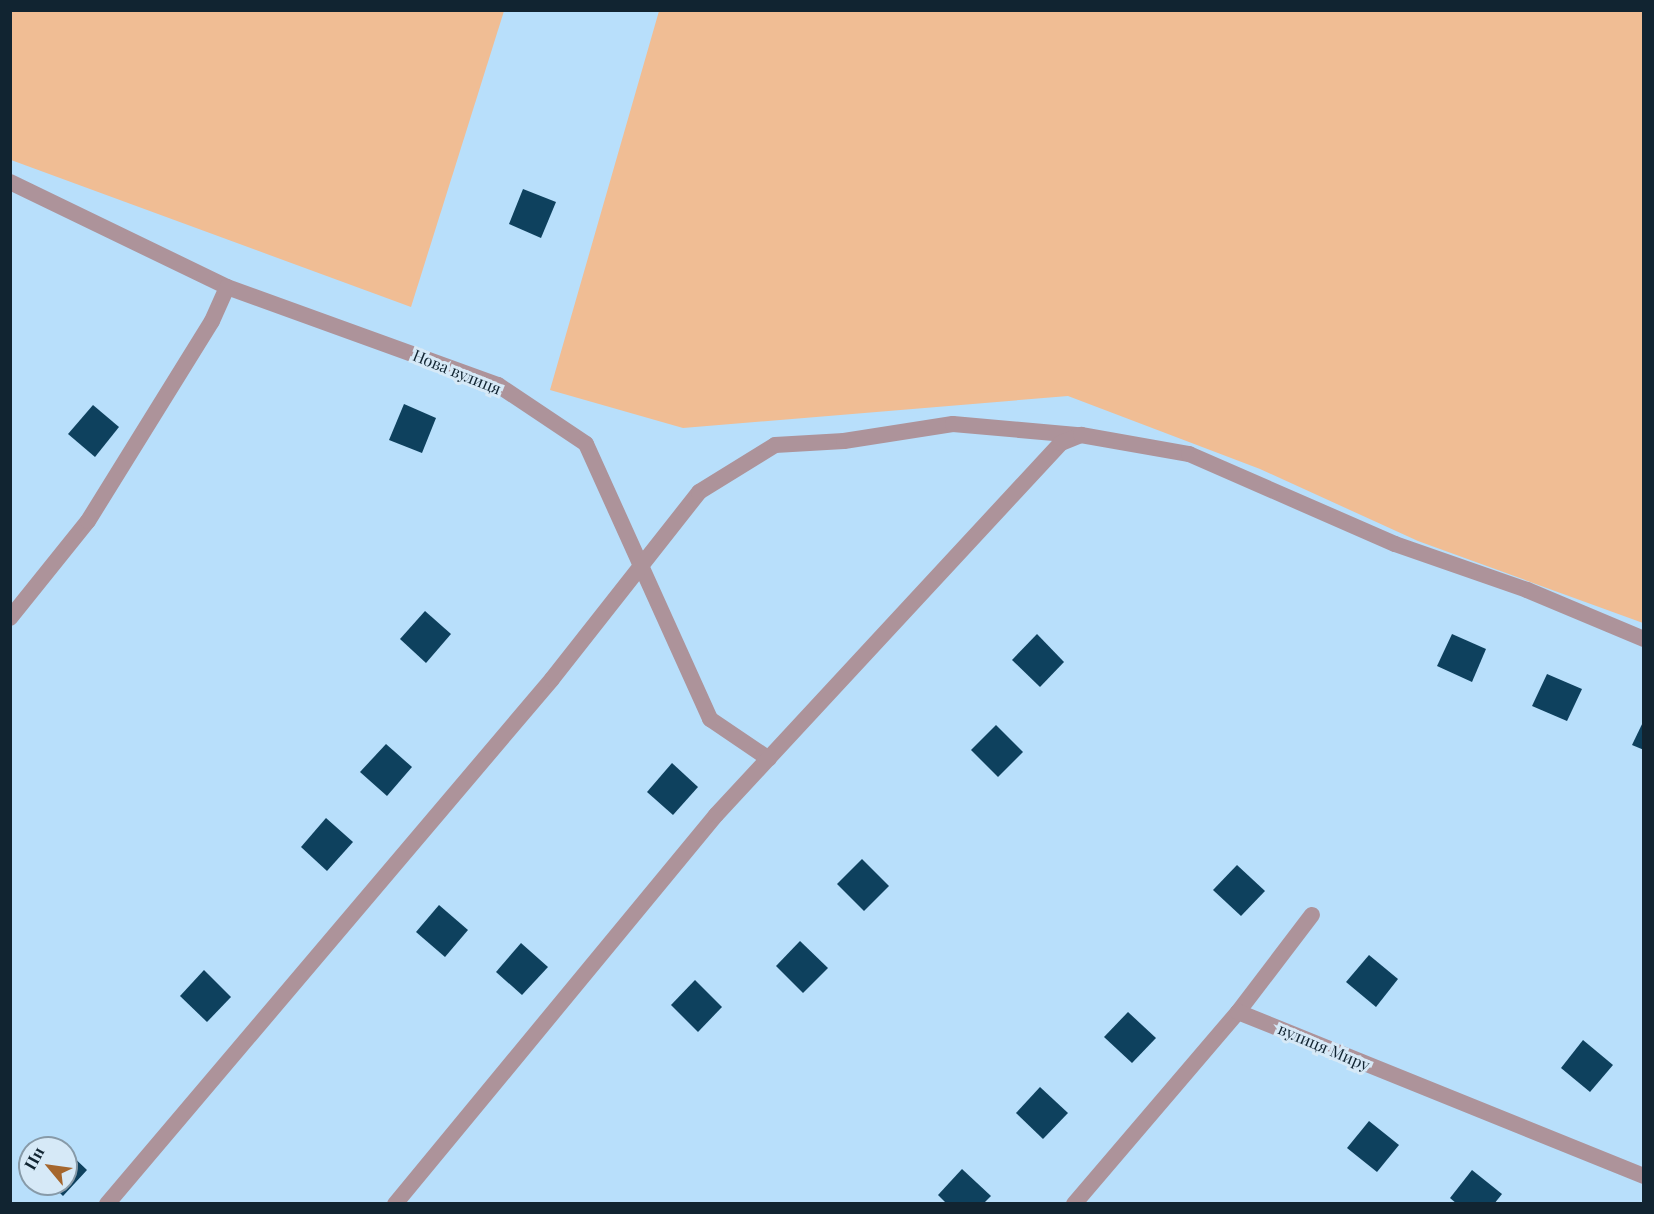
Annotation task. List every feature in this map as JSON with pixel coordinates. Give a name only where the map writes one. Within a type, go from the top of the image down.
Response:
[{"type":"street","name":"Нова вулиця","points":[[10,183],[227,287],[498,385],[586,444],[710,719],[770,759]]},
{"type":"street","points":[[10,618],[88,521],[212,321],[227,287]]},
{"type":"street","points":[[107,1203],[552,679],[699,492],[775,445],[844,441],[953,424],[1082,435],[1189,454],[1395,544],[1527,590],[1644,639]]},
{"type":"street","points":[[395,1203],[716,815],[1061,443],[1082,435]]},
{"type":"street","points":[[1074,1203],[1238,1012],[1312,915]]},
{"type":"street","name":"вулиця Миру","points":[[1238,1012],[1644,1176]]},
{"type":"shaded area","points":[[10,11],[504,11],[411,307],[11,160]]},
{"type":"shaded area","points":[[659,11],[1643,11],[1643,623],[1418,541],[1260,469],[1068,396],[683,428],[550,390]]},
{"type":"building","points":[[523,189],[556,202],[541,238],[509,224]]},
{"type":"building","points":[[404,404],[436,418],[422,453],[389,440]]},
{"type":"building","points":[[93,405],[119,427],[95,457],[68,434]]},
{"type":"building","points":[[425,611],[451,634],[426,663],[400,639]]},
{"type":"building","points":[[1037,634],[1064,662],[1040,687],[1012,660]]},
{"type":"building","points":[[1452,634],[1486,649],[1472,682],[1437,666]]},
{"type":"building","points":[[1547,674],[1582,689],[1567,721],[1532,706]]},
{"type":"building","points":[[1644,720],[1644,750],[1632,745]]},
{"type":"building","points":[[996,725],[1023,752],[998,777],[971,750]]},
{"type":"building","points":[[386,744],[412,767],[387,796],[360,772]]},
{"type":"building","points":[[672,763],[698,787],[673,815],[647,792]]},
{"type":"building","points":[[326,818],[353,842],[327,871],[301,847]]},
{"type":"building","points":[[862,859],[889,886],[864,911],[837,884]]},
{"type":"building","points":[[1237,865],[1265,891],[1241,916],[1213,890]]},
{"type":"building","points":[[439,905],[468,930],[445,957],[416,932]]},
{"type":"building","points":[[800,941],[828,968],[803,993],[776,966]]},
{"type":"building","points":[[521,943],[548,967],[522,995],[496,972]]},
{"type":"building","points":[[1369,955],[1398,979],[1376,1007],[1346,982]]},
{"type":"building","points":[[204,970],[231,997],[207,1022],[180,996]]},
{"type":"building","points":[[695,980],[722,1007],[698,1032],[671,1005]]},
{"type":"building","points":[[1128,1012],[1156,1038],[1132,1063],[1104,1037]]},
{"type":"building","points":[[1583,1040],[1613,1065],[1590,1092],[1561,1068]]},
{"type":"building","points":[[1040,1087],[1068,1113],[1043,1139],[1016,1113]]},
{"type":"building","points":[[1369,1121],[1399,1145],[1377,1172],[1347,1148]]},
{"type":"building","points":[[78,1161],[87,1170],[78,1180]]},
{"type":"building","points":[[962,1169],[991,1196],[983,1204],[947,1204],[938,1195]]},
{"type":"building","points":[[1472,1170],[1502,1194],[1494,1204],[1457,1204],[1450,1198]]}]
